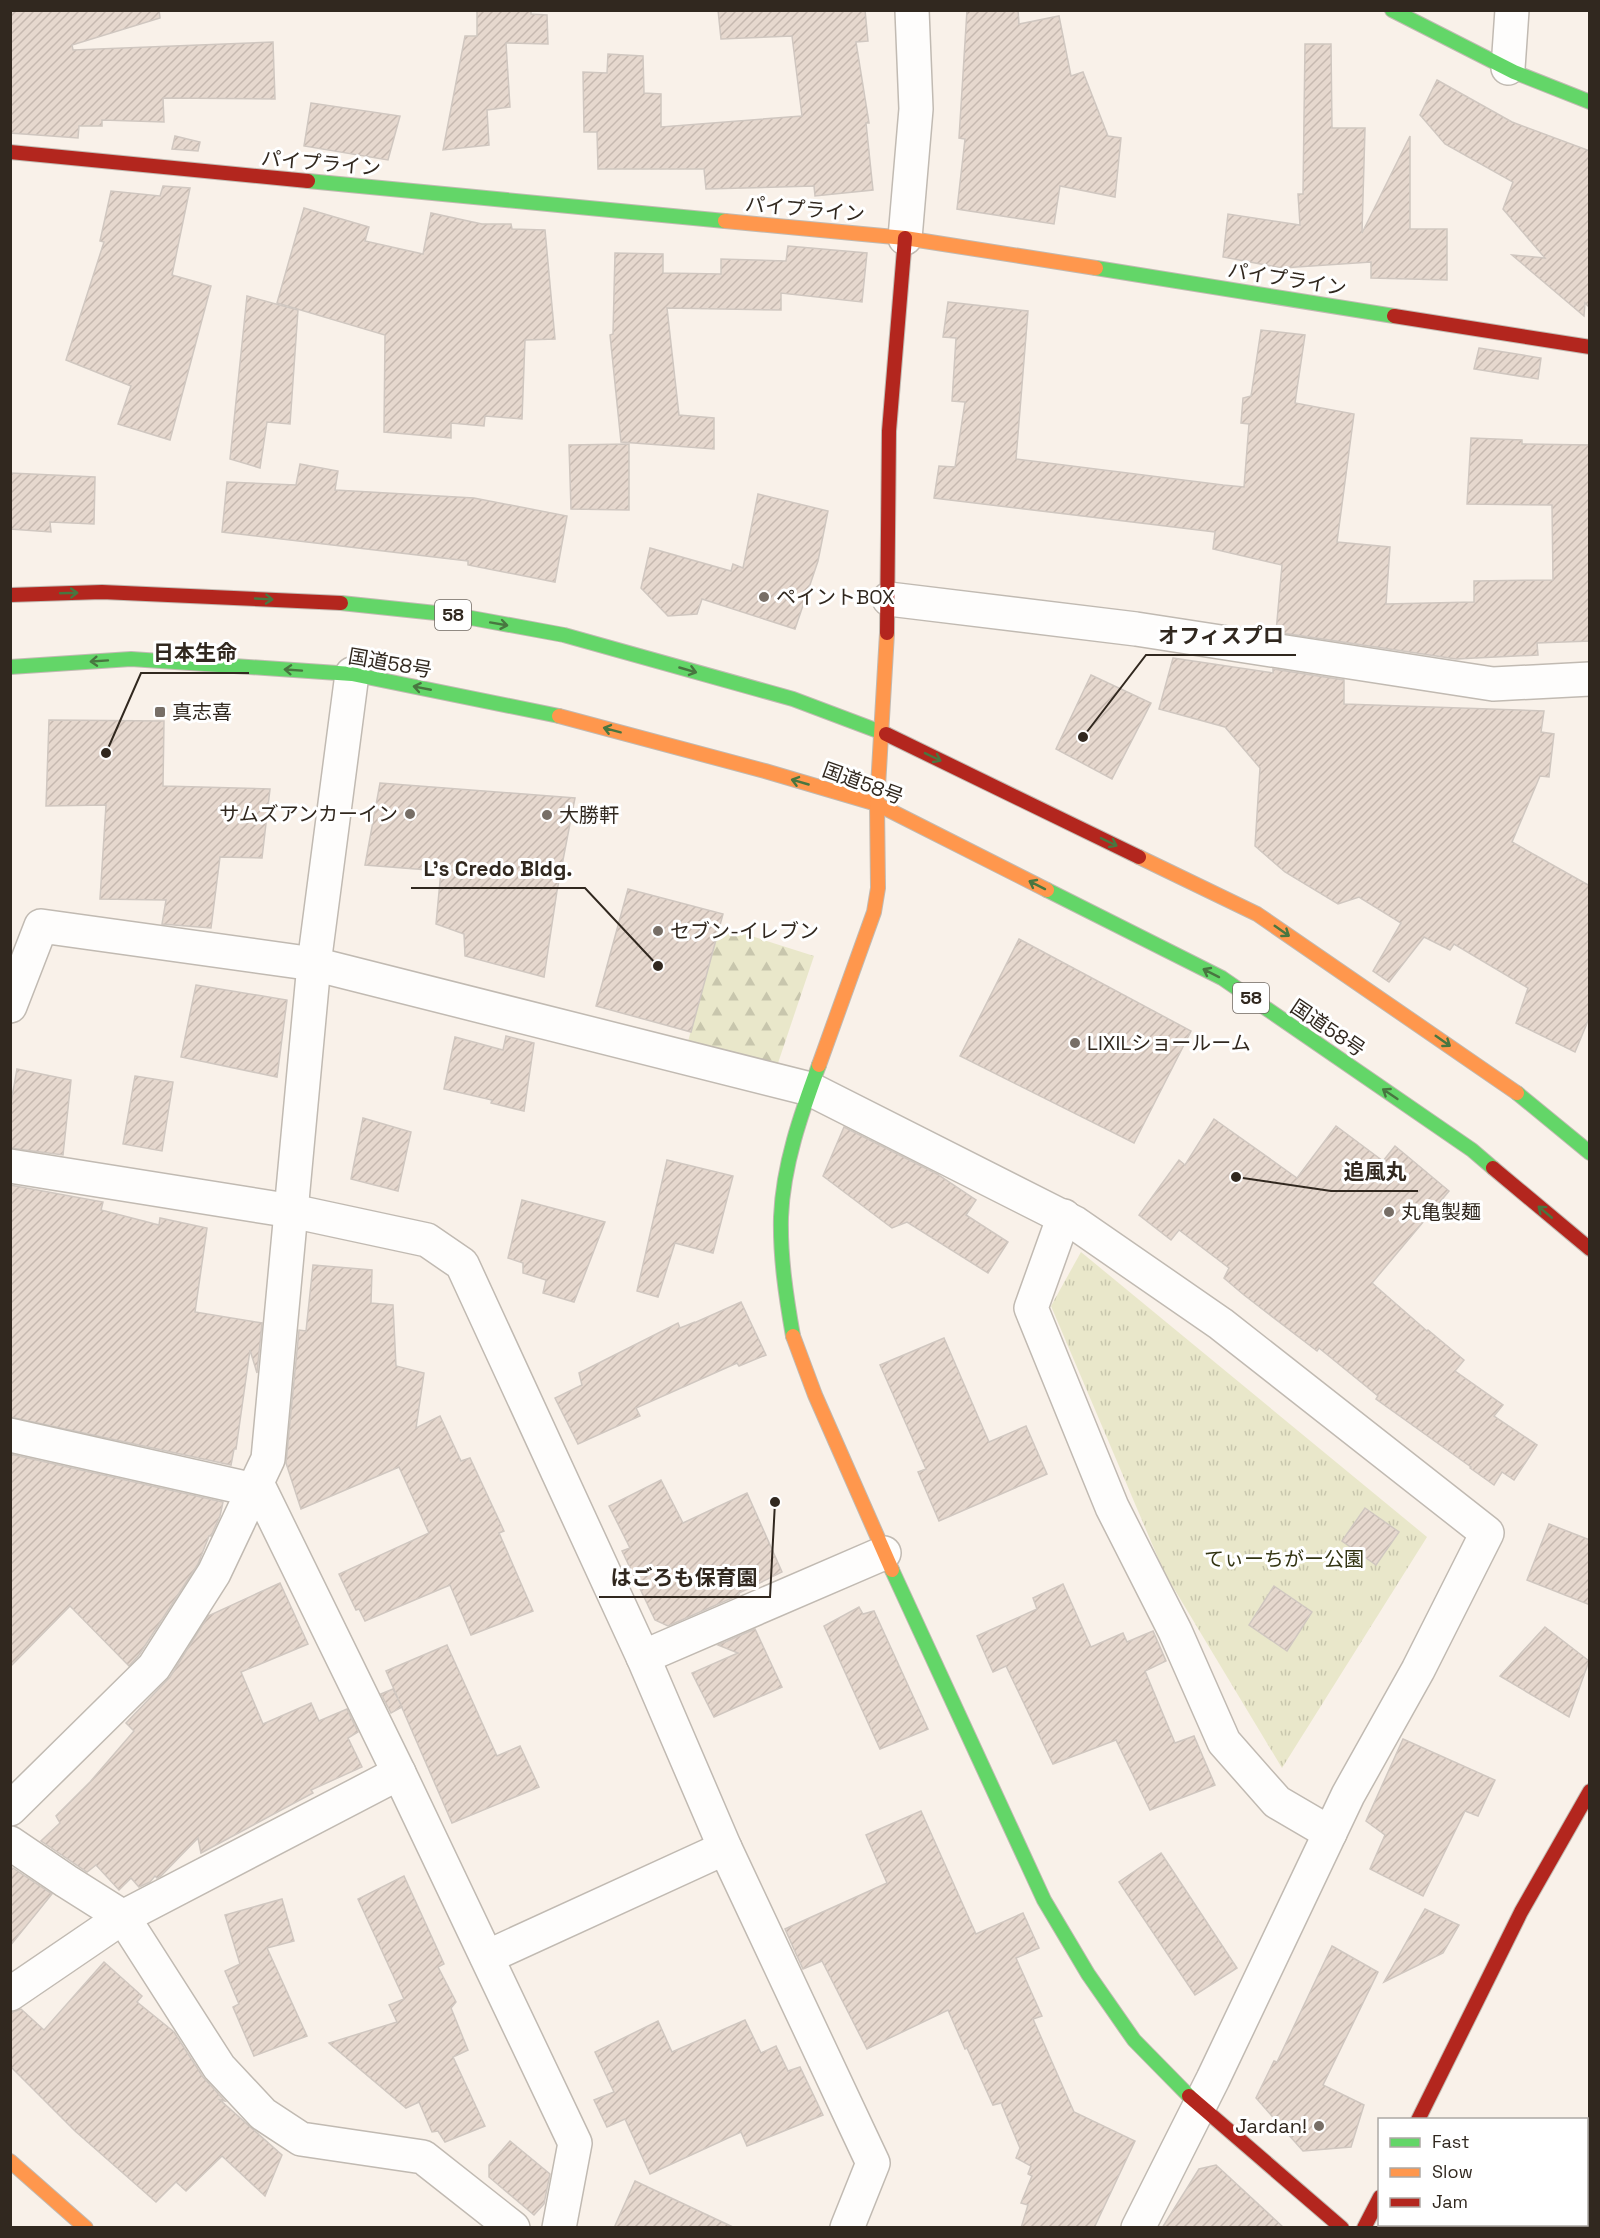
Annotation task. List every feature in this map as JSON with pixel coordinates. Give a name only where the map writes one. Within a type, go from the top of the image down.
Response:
[{"type":"main road","points":[[1392,10],[1508,68],[1563,93],[1590,102]]},
{"type":"main road","name":"パイプライン","points":[[10,152],[905,238],[1590,347]]},
{"type":"main road","points":[[905,238],[889,431],[889,599],[877,804],[878,888],[874,912],[810,1089],[788,1161],[781,1216],[783,1277],[794,1339],[815,1395],[884,1553],[1044,1900],[1088,1974],[1134,2040],[1200,2107],[1342,2228]]},
{"type":"main road","name":"58","points":[[10,595],[102,592],[342,603],[455,615],[564,635],[793,699],[881,731],[1257,914],[1515,1091],[1590,1153]]},
{"type":"main road","name":"国道58号","points":[[10,667],[131,659],[352,674],[540,711],[765,771],[877,804],[1222,978],[1472,1150],[1590,1249]]},
{"type":"main road","points":[[1419,2118],[1521,1912],[1590,1791]]},
{"type":"main road","points":[[10,2162],[86,2228]]},
{"type":"main road","points":[[1364,2228],[1378,2201]]},
{"type":"street","points":[[905,238],[916,109],[912,10]]},
{"type":"street","points":[[1508,68],[1512,10]]},
{"type":"street","points":[[889,599],[1136,629],[1493,684],[1590,680]]},
{"type":"street","points":[[10,1809],[154,1667],[214,1573],[268,1459],[315,964],[352,674]]},
{"type":"street","points":[[10,1006],[41,926],[315,964],[810,1089],[1064,1216],[1221,1324],[1487,1533],[1418,1670],[1348,1795],[1200,2107],[1138,2228]]},
{"type":"street","points":[[10,1166],[292,1211],[427,1240],[462,1264],[643,1657],[725,1848],[873,2163],[848,2228]]},
{"type":"street","points":[[1064,1216],[1031,1308],[1112,1507],[1175,1631],[1224,1742],[1277,1802],[1330,1833]]},
{"type":"street","points":[[10,1435],[256,1486]]},
{"type":"street","points":[[256,1486],[399,1773],[575,2143],[559,2228]]},
{"type":"street","points":[[643,1657],[884,1553]]},
{"type":"street","points":[[10,1994],[123,1917],[399,1773]]},
{"type":"street","points":[[10,1843],[123,1917],[219,2067],[262,2114],[300,2139],[423,2157],[513,2228]]},
{"type":"street","points":[[487,1957],[725,1848]]},
{"type":"green space","points":[[720,926],[814,956],[776,1069],[687,1045]]},
{"type":"green space","name":"てぃーちがー公園","points":[[1081,1252],[1427,1537],[1282,1768],[1164,1572],[1051,1306]]},
{"type":"building","points":[[10,10],[159,10],[160,18],[72,45],[73,50],[273,42],[275,99],[163,98],[164,122],[102,120],[102,126],[79,126],[78,138],[10,133]]},
{"type":"building","points":[[477,10],[531,10],[531,14],[547,15],[548,44],[506,43],[510,107],[487,110],[489,145],[443,150],[465,36],[477,36]]},
{"type":"building","points":[[718,10],[865,10],[868,41],[856,42],[869,123],[866,123],[873,190],[815,196],[814,186],[706,189],[704,169],[598,169],[597,132],[584,132],[583,72],[607,73],[608,54],[643,56],[644,93],[661,94],[661,127],[802,116],[792,36],[721,39]]},
{"type":"building","points":[[967,10],[1018,10],[1019,24],[1059,16],[1071,76],[1083,72],[1108,136],[1121,138],[1115,197],[1060,186],[1054,224],[957,209],[965,139],[959,138]]},
{"type":"building","points":[[1305,44],[1331,44],[1332,128],[1365,128],[1362,233],[1410,136],[1410,229],[1447,229],[1447,280],[1371,278],[1371,262],[1282,268],[1223,257],[1228,214],[1300,225],[1298,194],[1303,194]]},
{"type":"building","points":[[1437,80],[1512,122],[1590,151],[1590,308],[1585,303],[1584,316],[1512,255],[1545,258],[1503,209],[1513,182],[1445,144],[1420,115]]},
{"type":"building","points":[[311,103],[400,116],[388,160],[304,146]]},
{"type":"building","points":[[175,136],[200,142],[198,151],[172,149]]},
{"type":"building","points":[[163,186],[190,188],[172,275],[211,286],[170,440],[118,424],[131,386],[66,360],[104,242],[100,241],[111,191],[160,196]]},
{"type":"building","points":[[304,208],[369,227],[365,241],[423,254],[431,213],[482,224],[511,224],[512,229],[545,230],[555,339],[525,340],[522,419],[485,416],[484,426],[451,423],[451,438],[384,432],[385,335],[277,303]]},
{"type":"building","points":[[788,246],[867,253],[862,302],[781,293],[781,310],[667,308],[679,415],[714,418],[714,449],[621,442],[610,335],[613,334],[615,253],[663,254],[663,273],[721,274],[721,259],[786,261]]},
{"type":"building","points":[[247,296],[298,310],[290,424],[267,422],[260,468],[230,459]]},
{"type":"building","points":[[948,302],[1028,311],[1016,459],[1244,487],[1249,424],[1241,423],[1243,398],[1251,396],[1261,330],[1305,335],[1295,403],[1354,414],[1337,542],[1390,547],[1386,604],[1474,602],[1474,581],[1553,580],[1552,505],[1467,504],[1471,438],[1522,440],[1522,444],[1590,445],[1590,641],[1537,643],[1538,655],[1456,659],[1276,632],[1282,565],[1213,549],[1215,532],[934,498],[939,466],[955,467],[965,402],[952,401],[956,338],[943,337]]},
{"type":"building","points":[[1479,348],[1541,358],[1538,379],[1474,369]]},
{"type":"building","points":[[629,444],[629,510],[571,509],[569,445]]},
{"type":"building","points":[[300,464],[338,471],[335,490],[474,498],[567,516],[555,582],[468,565],[468,561],[222,532],[227,482],[296,485]]},
{"type":"building","points":[[10,473],[95,477],[94,524],[50,522],[51,532],[10,529]]},
{"type":"building","points":[[758,494],[828,511],[818,561],[795,629],[702,599],[697,614],[668,616],[641,588],[650,548],[731,571],[733,564],[743,568]]},
{"type":"building","points":[[1173,658],[1273,673],[1273,669],[1344,680],[1344,704],[1544,711],[1541,732],[1554,734],[1549,777],[1540,776],[1512,842],[1590,886],[1590,1016],[1575,1052],[1516,1023],[1528,988],[1454,944],[1450,950],[1424,937],[1389,982],[1373,971],[1401,923],[1359,897],[1338,904],[1285,872],[1255,846],[1260,768],[1225,727],[1159,709]]},
{"type":"building","points":[[1091,675],[1151,703],[1112,779],[1056,749]]},
{"type":"building","points":[[49,720],[164,721],[163,786],[270,789],[262,858],[220,857],[211,928],[162,924],[166,900],[100,899],[106,805],[46,806]]},
{"type":"building","points":[[380,783],[575,798],[557,891],[544,977],[465,956],[464,934],[436,924],[441,871],[365,865]]},
{"type":"building","points":[[628,889],[723,914],[691,1032],[596,1006]]},
{"type":"building","name":"LIXILショールーム","points":[[1019,939],[1191,1031],[1134,1143],[960,1056]]},
{"type":"building","points":[[196,985],[287,1000],[277,1077],[181,1057]]},
{"type":"building","points":[[506,1036],[534,1043],[524,1111],[491,1103],[492,1100],[444,1089],[455,1037],[503,1050]]},
{"type":"building","points":[[17,1069],[71,1080],[63,1155],[10,1148],[10,1108]]},
{"type":"building","points":[[135,1076],[173,1082],[162,1151],[123,1144]]},
{"type":"building","points":[[363,1118],[411,1132],[398,1191],[351,1179]]},
{"type":"building","points":[[1214,1119],[1297,1178],[1336,1126],[1383,1161],[1395,1146],[1449,1191],[1372,1283],[1464,1360],[1455,1371],[1503,1405],[1494,1416],[1537,1445],[1514,1480],[1502,1472],[1494,1485],[1376,1399],[1378,1396],[1319,1348],[1317,1351],[1244,1295],[1224,1278],[1229,1268],[1179,1230],[1171,1240],[1139,1215],[1179,1160],[1185,1165]]},
{"type":"building","points":[[844,1127],[937,1174],[976,1200],[966,1215],[1008,1242],[988,1273],[907,1222],[892,1228],[823,1176]]},
{"type":"building","points":[[667,1160],[733,1176],[713,1253],[675,1243],[658,1297],[637,1291]]},
{"type":"building","points":[[10,1185],[103,1202],[101,1210],[159,1225],[160,1218],[207,1228],[195,1312],[262,1323],[257,1373],[250,1350],[236,1449],[234,1449],[231,1465],[10,1417]]},
{"type":"building","points":[[522,1200],[605,1222],[574,1302],[543,1293],[546,1280],[523,1273],[523,1263],[508,1258]]},
{"type":"building","points":[[313,1265],[372,1270],[371,1303],[393,1305],[396,1366],[424,1373],[416,1428],[440,1416],[461,1461],[470,1458],[504,1531],[499,1533],[533,1611],[471,1635],[450,1585],[365,1621],[359,1609],[356,1610],[339,1574],[429,1533],[399,1467],[301,1509],[286,1463],[299,1330],[306,1331]]},
{"type":"building","points":[[741,1302],[766,1355],[739,1366],[737,1363],[636,1408],[640,1416],[578,1444],[555,1398],[582,1385],[579,1373],[678,1323],[680,1328]]},
{"type":"building","points":[[944,1338],[989,1442],[1026,1426],[1047,1474],[939,1521],[918,1472],[926,1469],[880,1365]]},
{"type":"building","points":[[10,1454],[223,1502],[220,1516],[198,1564],[139,1655],[129,1666],[70,1606],[10,1667]]},
{"type":"building","points":[[661,1480],[683,1523],[747,1493],[782,1572],[739,1595],[668,1626],[655,1620],[622,1551],[630,1548],[609,1506]]},
{"type":"building","points":[[1365,1508],[1399,1532],[1376,1565],[1342,1541]]},
{"type":"building","points":[[1549,1524],[1590,1540],[1590,1605],[1527,1580]]},
{"type":"building","points":[[280,1583],[308,1644],[241,1672],[263,1724],[311,1703],[319,1721],[347,1709],[358,1732],[348,1738],[362,1767],[311,1790],[313,1793],[201,1853],[198,1838],[161,1876],[157,1878],[155,1876],[150,1882],[139,1887],[131,1878],[119,1890],[96,1865],[87,1872],[41,1841],[60,1823],[56,1816],[90,1782],[134,1731],[126,1723],[170,1677],[208,1616]]},
{"type":"building","points":[[1063,1584],[1091,1647],[1123,1633],[1127,1642],[1153,1631],[1166,1661],[1145,1671],[1175,1743],[1194,1736],[1215,1785],[1150,1810],[1116,1740],[1053,1764],[1006,1666],[993,1672],[977,1636],[1037,1609],[1033,1598]]},
{"type":"building","points":[[1274,1586],[1312,1612],[1287,1651],[1249,1625]]},
{"type":"building","points":[[859,1607],[863,1614],[874,1611],[928,1729],[880,1749],[824,1626]]},
{"type":"building","points":[[1545,1627],[1589,1661],[1569,1717],[1500,1676]]},
{"type":"building","points":[[755,1629],[782,1687],[714,1717],[692,1673],[738,1653],[718,1645]]},
{"type":"building","points":[[447,1645],[497,1756],[520,1746],[539,1787],[452,1823],[386,1671]]},
{"type":"building","points":[[393,1689],[402,1707],[391,1713],[381,1694]]},
{"type":"building","points":[[1403,1739],[1495,1780],[1478,1816],[1465,1811],[1423,1896],[1370,1869],[1385,1835],[1366,1821]]},
{"type":"building","points":[[921,1811],[976,1934],[1023,1913],[1039,1948],[1016,1958],[1042,2016],[1033,2019],[1074,2112],[1135,2141],[1094,2228],[1021,2228],[1028,2205],[1021,2203],[1032,2176],[1028,2174],[1031,2166],[1016,2158],[1020,2148],[1001,2103],[993,2105],[948,2010],[867,2049],[822,1961],[803,1969],[785,1929],[887,1883],[866,1835]]},
{"type":"building","points":[[1161,1853],[1237,1968],[1195,1995],[1119,1882]]},
{"type":"building","points":[[13,1868],[52,1894],[10,1946],[10,1871]]},
{"type":"building","points":[[404,1876],[444,1964],[438,1967],[456,2002],[451,2008],[468,2050],[453,2057],[485,2126],[445,2142],[438,2131],[432,2132],[419,2102],[406,2108],[329,2043],[397,2022],[389,2005],[404,1999],[358,1899]]},
{"type":"building","points":[[282,1899],[294,1941],[267,1948],[307,2036],[254,2056],[233,2007],[239,2004],[225,1971],[240,1964],[225,1915]]},
{"type":"building","points":[[1425,1909],[1459,1925],[1443,1953],[1384,1982]]},
{"type":"building","points":[[1332,1946],[1378,1972],[1323,2085],[1364,2105],[1351,2147],[1303,2151],[1256,2098],[1274,2061],[1277,2062]]},
{"type":"building","points":[[104,1962],[142,1996],[137,2002],[174,2032],[203,2077],[225,2101],[220,2100],[282,2155],[265,2196],[222,2156],[186,2191],[176,2182],[156,2202],[75,2131],[10,2066],[10,2013],[21,2009],[44,2030]]},
{"type":"building","points":[[745,2020],[761,2053],[776,2046],[788,2071],[800,2067],[823,2115],[747,2146],[741,2132],[650,2174],[625,2119],[607,2127],[594,2100],[614,2092],[595,2052],[658,2021],[672,2052]]},
{"type":"building","points":[[510,2141],[550,2174],[544,2204],[534,2215],[489,2177],[489,2165]]},
{"type":"building","points":[[1216,2165],[1284,2228],[1162,2228],[1199,2169]]},
{"type":"building","points":[[635,2181],[735,2228],[614,2228]]},
{"type":"traffic: fast","points":[[1392,10],[1514,72],[1590,102]]},
{"type":"traffic: fast","points":[[308,181],[725,221]]},
{"type":"traffic: fast","points":[[1096,268],[1394,316]]},
{"type":"traffic: fast","points":[[341,603],[455,615],[564,635],[793,699],[886,734]]},
{"type":"traffic: fast","points":[[10,667],[131,659],[352,674],[559,716]]},
{"type":"traffic: fast","points":[[1047,890],[1222,978],[1472,1150],[1493,1168]]},
{"type":"traffic: fast","points":[[793,1336],[783,1262],[782,1198],[794,1140],[819,1065]]},
{"type":"traffic: fast","points":[[1517,1093],[1590,1153]]},
{"type":"traffic: fast","points":[[892,1570],[1044,1900],[1088,1974],[1134,2040],[1189,2096]]},
{"type":"traffic: slow","points":[[725,221],[905,238],[1096,268]]},
{"type":"traffic: slow","points":[[819,1065],[874,912],[878,888],[877,804],[887,633]]},
{"type":"traffic: slow","points":[[559,716],[765,771],[877,804],[1047,890]]},
{"type":"traffic: slow","points":[[1139,857],[1257,914],[1517,1093]]},
{"type":"traffic: slow","points":[[793,1336],[815,1395],[892,1570]]},
{"type":"traffic: slow","points":[[10,2161],[86,2228]]},
{"type":"traffic: jam","points":[[10,152],[308,181]]},
{"type":"traffic: jam","points":[[887,633],[889,431],[905,238]]},
{"type":"traffic: jam","points":[[1394,316],[1590,347]]},
{"type":"traffic: jam","points":[[10,595],[102,592],[341,603]]},
{"type":"traffic: jam","points":[[886,734],[1139,857]]},
{"type":"traffic: jam","points":[[1493,1168],[1590,1249]]},
{"type":"traffic: jam","points":[[1419,2118],[1521,1912],[1590,1791]]},
{"type":"traffic: jam","points":[[1189,2096],[1342,2228]]},
{"type":"traffic: jam","points":[[1364,2228],[1378,2201]]},
{"type":"place","name":"ペイントBOX","points":[[764,597]]},
{"type":"place","name":"真志喜","points":[[160,712]]},
{"type":"place","name":"オフィスプロ","points":[[1083,737]]},
{"type":"place","name":"日本生命","points":[[106,753]]},
{"type":"place","name":"サムズアンカーイン","points":[[410,814]]},
{"type":"place","name":"大勝軒","points":[[547,815]]},
{"type":"place","name":"セブン-イレブン","points":[[658,931]]},
{"type":"place","name":"L's Credo Bldg.","points":[[658,966]]},
{"type":"place","name":"LIXILショールーム","points":[[1075,1043]]},
{"type":"place","name":"追風丸","points":[[1236,1177]]},
{"type":"place","name":"丸亀製麺","points":[[1389,1212]]},
{"type":"place","name":"はごろも保育園","points":[[775,1502]]},
{"type":"place","name":"Jardan!","points":[[1319,2126]]}]
